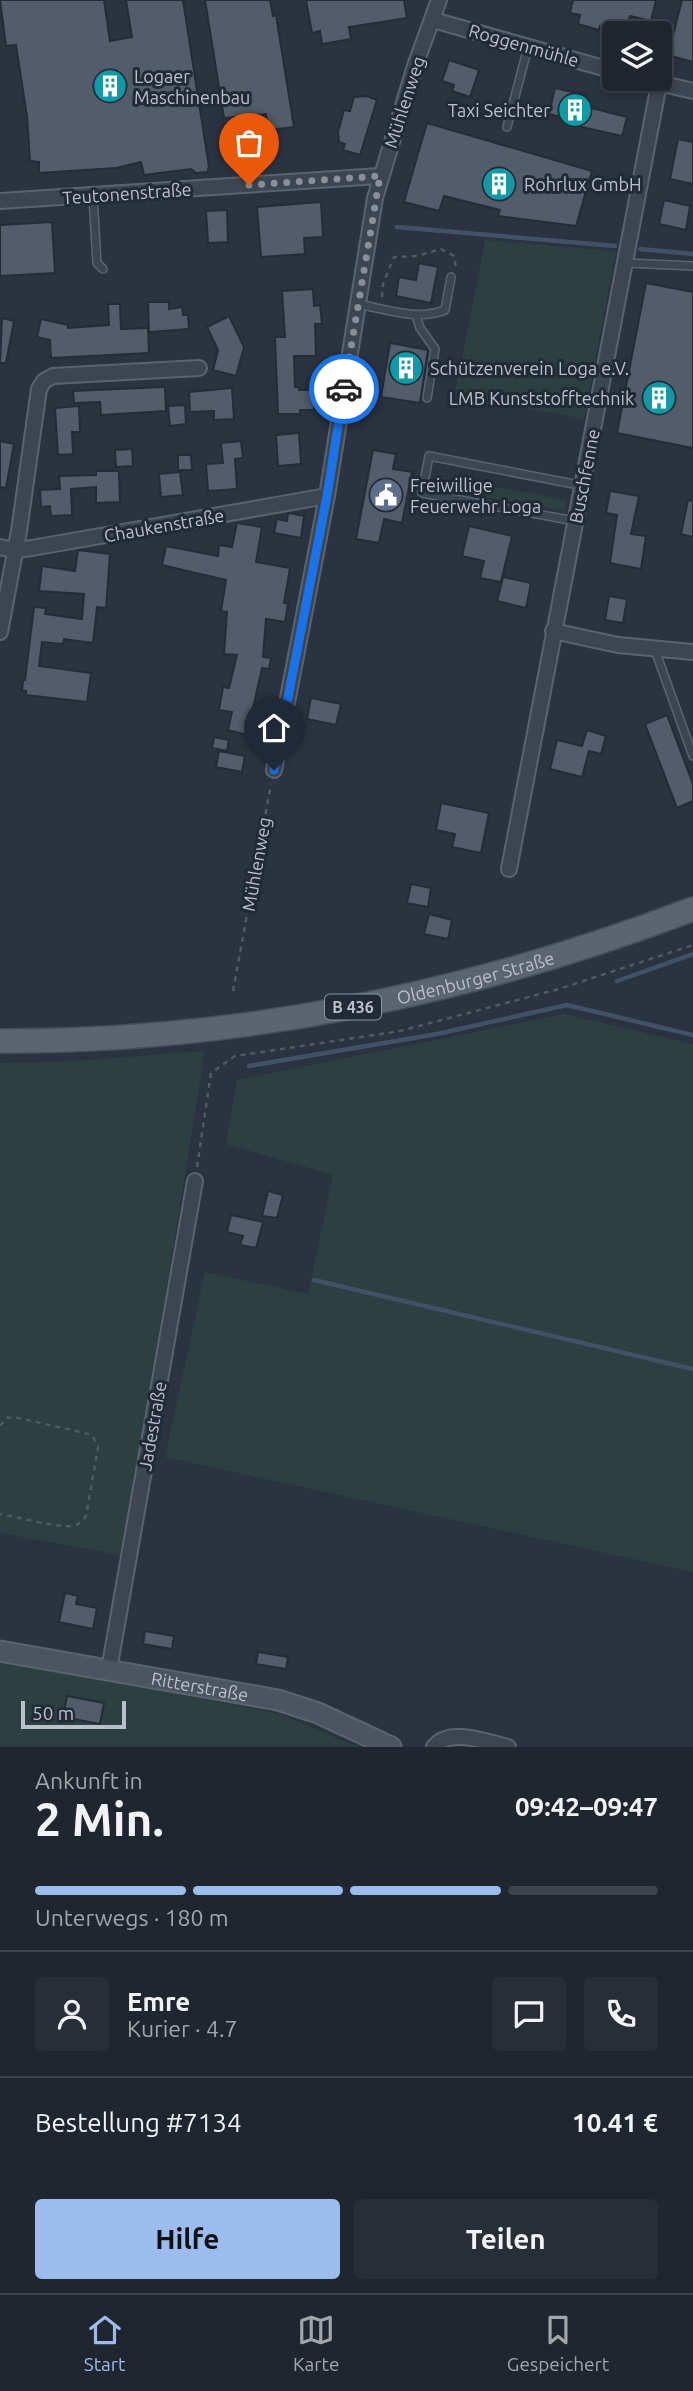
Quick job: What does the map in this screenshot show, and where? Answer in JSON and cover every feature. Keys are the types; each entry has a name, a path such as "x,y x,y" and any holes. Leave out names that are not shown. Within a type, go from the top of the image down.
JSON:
{"main road":[{"name":"Oldenburger Straße","path":"0,1041 61,1041 188,1032 302,1017 487,977 611,940 693,909"}],"street":[{"name":"Mühlenweg","path":"274,770 327,496 380,176 439,0"},
{"name":"Roggenmühle","path":"433,20 602,68"},
{"path":"672,87 693,91"},
{"name":"Buschfenne","path":"509,869 658,91"},
{"name":"Teutonenstraße","path":"0,201 380,176"},
{"path":"0,632 39,389 44,381 53,376 199,368"},
{"name":"Chaukenstraße","path":"0,547 15,550 327,496"},
{"path":"553,631 618,645 693,652"},
{"name":"Jadestraße","path":"109,1670 195,1181"},
{"name":"Ritterstraße","path":"0,1651 278,1700 318,1713 391,1747"},
{"path":"434,1747 438,1742 452,1736 508,1747"}],"lane":[{"path":"507,127 528,46"},
{"path":"93,196 97,263 103,269"},
{"path":"626,263 693,266"},
{"path":"357,304 416,315 444,310 451,277"},
{"path":"416,315 420,328 435,349 427,398"},
{"path":"575,521 422,493 429,456 584,486"},
{"path":"654,649 693,756"}],"path":[{"path":"383,309 383,284 394,257 417,256 433,250 449,252 457,262 451,277"},
{"name":"Mühlenweg","path":"233,991 274,770"},
{"path":"195,1181 211,1073 235,1056 400,1031 559,989 693,945"},
{"path":"0,1426 7,1418 13,1417 85,1433 92,1436 97,1447 86,1516 80,1523 74,1526 63,1525 0,1514"}],"green space":[{"path":"485,240 616,251 584,419 455,394"},
{"path":"441,477 566,500 564,511 452,491"},
{"path":"564,1014 693,1044 693,1572 165,1457 205,1272 308,1294 333,1175 226,1144 237,1080"},
{"path":"205,1051 144,1426 120,1555 0,1533 0,1063 61,1062"},
{"path":"0,1661 280,1714 358,1747 0,1747"}],"building":[{"name":"Logaer Maschinenbau","path":"0,0 104,0 110,41 132,37 126,0 183,0 209,167 207,172 196,173 191,169 144,175 141,162 116,168 39,173 39,162 30,161 27,116 16,45 6,46"},
{"path":"205,0 270,0 273,16 276,15 294,127 268,130 266,114 224,118"},
{"path":"306,0 404,0 407,18 349,27 351,39 322,44 320,31 312,33"},
{"path":"573,0 656,0 651,21 630,16 629,21 602,21 599,30 578,24 580,15 570,13"},
{"path":"682,0 693,0 693,62 672,56 672,39"},
{"path":"449,60 479,70 470,97 452,91 454,85 442,81"},
{"name":"Taxi Seichter","path":"555,88 586,95 584,106 627,117 622,136 577,126 578,121 549,114"},
{"path":"367,96 377,100 360,155 343,150 345,144 339,142 338,132 344,110 350,111 354,97"},
{"name":"Rohrlux GmbH","path":"427,123 592,171 576,226 498,216 500,210 444,196 439,211 404,202"},
{"path":"678,139 693,142 693,184 670,179"},
{"path":"664,200 690,206 686,230 659,224"},
{"path":"321,202 323,237 304,238 305,254 261,257 257,207"},
{"path":"227,210 228,242 208,243 206,211"},
{"path":"52,222 55,273 0,276 0,225"},
{"path":"419,263 438,267 431,303 396,296 399,277 416,280"},
{"name":"LMB Kunststofftechnik","path":"646,283 693,292 693,448 617,433"},
{"path":"313,289 314,306 320,305 322,324 315,324 316,356 294,356 295,387 299,387 299,390 314,390 314,410 300,410 300,414 278,414 275,337 285,337 282,291"},
{"path":"148,302 169,302 169,309 182,307 183,315 188,315 189,329 149,332"},
{"path":"108,304 120,304 121,329 148,328 149,353 51,358 50,340 37,337 41,319 68,325 68,328 109,325"},
{"path":"229,316 244,347 236,376 213,370 218,350 207,327"},
{"path":"2,318 14,321 6,363 0,363"},
{"name":"Schützenverein Loga e.V.","path":"390,343 428,350 420,403 381,397"},
{"path":"165,387 166,411 101,415 100,402 74,403 73,391"},
{"path":"232,388 234,419 214,420 214,411 190,412 189,392"},
{"path":"185,405 186,424 170,426 168,406"},
{"path":"79,406 80,432 72,432 73,454 58,455 55,408"},
{"path":"299,433 301,464 278,466 276,435"},
{"path":"0,441 14,444 6,488 0,487"},
{"path":"241,441 243,458 235,459 237,489 208,491 206,464 223,463 221,443"},
{"path":"132,449 133,466 116,467 115,450"},
{"name":"Freiwillige Feuerwehr Loga","path":"373,450 396,454 393,469 412,472 402,523 384,519 379,543 356,539"},
{"path":"178,455 191,455 192,470 178,470"},
{"path":"96,471 119,471 120,502 96,503 96,487 71,489 72,515 51,516 50,506 41,507 40,490 60,489 59,476 96,475"},
{"path":"180,472 183,495 161,497 159,474"},
{"path":"610,491 639,496 631,534 646,536 641,569 610,563 617,515 606,513"},
{"path":"688,500 693,501 693,537 681,534"},
{"path":"288,513 304,516 301,538 274,533 277,519 287,521"},
{"path":"237,523 262,527 256,562 290,568 284,603 288,604 285,622 266,619 263,657 271,658 269,669 262,668 247,735 228,730 232,712 219,710 223,687 229,688 237,655 224,654 227,612 221,611 226,580 162,565 166,546 218,556 219,545 232,547"},
{"path":"469,526 512,536 501,582 480,578 484,561 462,556"},
{"path":"78,550 110,554 106,608 97,607 93,643 64,639 63,644 42,642 39,666 91,673 87,702 26,695 26,691 22,690 34,607 46,608 45,614 82,619 84,594 39,591 42,566 75,571"},
{"path":"503,577 531,583 526,608 497,601"},
{"path":"609,596 627,599 623,623 605,620"},
{"path":"311,698 341,704 336,725 307,719"},
{"path":"667,715 693,784 693,801 677,808 645,724"},
{"path":"587,730 606,736 601,754 589,751 582,777 550,769 557,740 582,746"},
{"path":"214,737 229,740 227,751 212,748"},
{"path":"219,751 245,756 242,772 216,767"},
{"path":"441,803 489,813 481,853 452,847 455,834 436,830"},
{"path":"411,884 431,888 428,907 407,903"},
{"path":"429,914 452,920 448,939 424,934"},
{"path":"268,1191 283,1195 277,1218 262,1216"},
{"path":"231,1215 263,1222 256,1248 240,1245 243,1236 227,1232"},
{"path":"65,1593 78,1596 76,1604 97,1608 93,1629 59,1622"},
{"path":"145,1631 174,1636 172,1649 143,1644"},
{"path":"258,1652 288,1657 286,1669 256,1664"},
{"path":"67,1696 104,1703 100,1724 63,1717"}],"waterway":[{"path":"397,227 615,246"},
{"path":"640,249 693,254"},
{"path":"617,981 693,954"},
{"path":"249,1066 437,1034 567,1005 693,1035"},
{"path":"314,1280 693,1369"}],"way so far":[{"path":"249,185 380,176 374,198 344,389"}],"place":[{"name":"Logaer Maschinenbau","path":"110,86"},
{"name":"Taxi Seichter","path":"575,110"},
{"name":"Rohrlux GmbH","path":"499,184"},
{"name":"Schützenverein Loga e.V.","path":"406,368"},
{"name":"LMB Kunststofftechnik","path":"659,398"},
{"name":"Freiwillige Feuerwehr Loga","path":"386,495"}],"route":[{"path":"274,770 327,496 344,389"}]}
